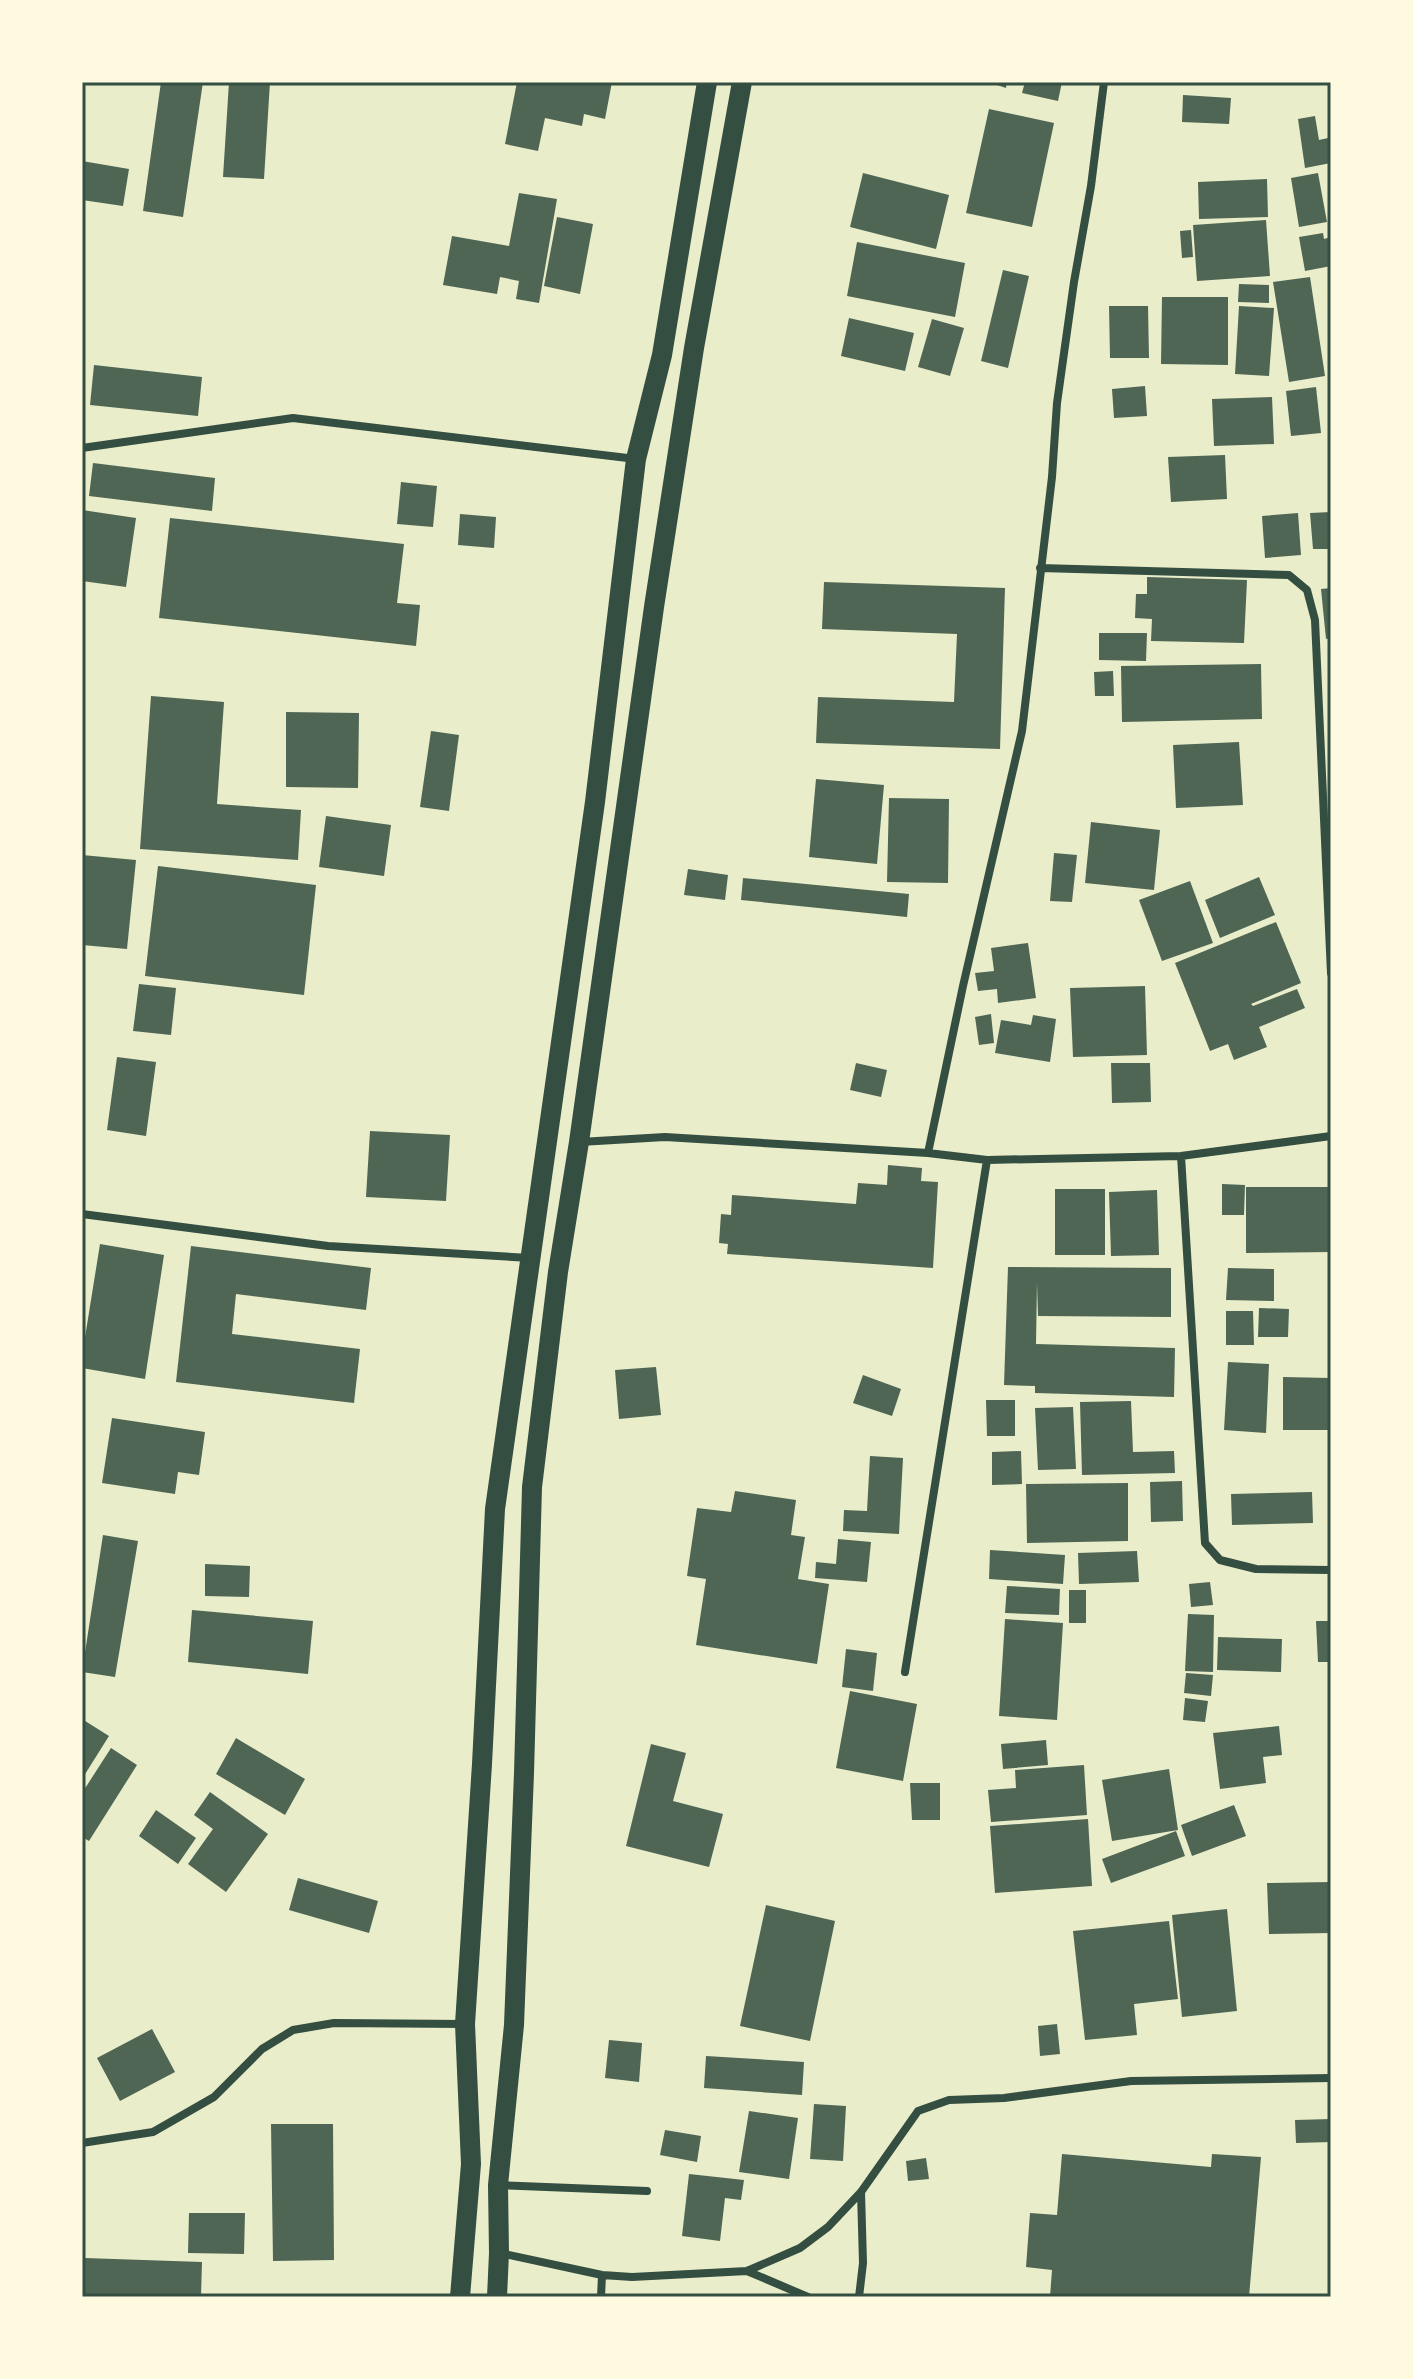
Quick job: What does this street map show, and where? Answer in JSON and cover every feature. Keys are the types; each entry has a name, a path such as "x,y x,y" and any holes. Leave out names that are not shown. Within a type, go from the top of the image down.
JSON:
{"main road":[{"path":"457,2294 471,2164 465,2024 495,1509 595,802 636,459 662,355 707,82"},
{"path":"497,2297 498,2185 514,2025 532,1487 558,1272 656,592 694,348 742,82"}],"street":[{"path":"928,1153 1022,731 1052,477 1057,403 1104,82"},
{"path":"82,448 293,418 636,459"},
{"path":"1040,568 1289,575 1307,590 1315,620 1331,973"},
{"path":"579,1142 665,1137 928,1153 987,1160 1181,1156 1331,1136"},
{"path":"1181,1156 1205,1543 1220,1560 1256,1569 1331,1570"},
{"path":"905,1672 987,1160"},
{"path":"82,1214 328,1246 531,1258"},
{"path":"82,2143 153,2132 214,2097 262,2049 293,2030 334,2023 465,2024"},
{"path":"499,2253 602,2275 747,2271 800,2248 828,2227 861,2192 918,2111 949,2100 1004,2098 1131,2081 1331,2078"},
{"path":"498,2185 647,2191"},
{"path":"859,2297 863,2263 861,2192"},
{"path":"747,2271 808,2297"},
{"path":"601,2297 602,2275"}],"building":[{"path":"161,82 203,82 183,217 143,211"},
{"path":"229,82 270,82 264,179 223,177"},
{"path":"517,82 612,82 605,119 584,114 582,126 545,118 538,151 505,144"},
{"path":"988,82 1007,82 1006,88"},
{"path":"1025,82 1062,82 1058,101 1022,93"},
{"path":"1183,95 1231,98 1229,124 1182,122"},
{"path":"989,109 1054,123 1032,227 966,213"},
{"path":"1315,116 1319,140 1328,138 1331,163 1305,168 1298,119"},
{"path":"82,161 129,169 123,206 82,200"},
{"path":"863,173 949,195 936,249 850,227"},
{"path":"1318,173 1327,222 1299,227 1291,178"},
{"path":"1267,179 1268,217 1199,219 1198,182"},
{"path":"519,193 557,199 539,303 516,299 519,281 500,277 497,294 443,285 452,236 509,246"},
{"path":"557,217 593,224 580,294 544,286"},
{"path":"1266,220 1270,276 1197,281 1193,225"},
{"path":"1191,230 1193,257 1182,258 1180,231"},
{"path":"1323,233 1324,239 1331,237 1331,266 1305,271 1299,237"},
{"path":"857,242 965,263 955,317 847,296"},
{"path":"1003,270 1029,276 1008,368 981,361"},
{"path":"1310,277 1325,376 1289,382 1273,282"},
{"path":"1239,284 1269,285 1269,303 1238,302"},
{"path":"1162,297 1228,297 1228,365 1161,364"},
{"path":"1109,306 1148,306 1149,358 1110,358"},
{"path":"1239,306 1274,308 1269,376 1235,374"},
{"path":"849,318 914,333 905,371 841,356"},
{"path":"932,319 964,328 950,376 918,367"},
{"path":"94,365 202,377 198,416 90,405"},
{"path":"1145,386 1147,416 1114,418 1112,389"},
{"path":"1316,387 1321,433 1291,436 1286,391"},
{"path":"1272,397 1274,444 1214,446 1212,399"},
{"path":"1225,455 1227,499 1171,502 1168,457"},
{"path":"93,463 215,478 212,511 89,496"},
{"path":"401,482 437,486 433,527 397,524"},
{"path":"82,510 136,518 126,587 82,581"},
{"path":"1331,512 1329,564 1328,549 1313,549 1310,513"},
{"path":"1298,513 1301,555 1265,558 1262,516"},
{"path":"460,514 496,517 494,548 458,545"},
{"path":"170,518 404,544 397,603 420,605 416,646 159,618"},
{"path":"1147,577 1247,580 1244,643 1151,641 1152,619 1135,618 1136,594 1147,594"},
{"path":"824,582 1005,588 1000,749 816,743 818,697 954,702 957,634 822,629"},
{"path":"1331,588 1331,638 1326,639 1321,589"},
{"path":"1099,633 1147,633 1146,661 1099,660"},
{"path":"1261,664 1262,719 1122,722 1121,666"},
{"path":"1113,671 1114,696 1095,696 1094,672"},
{"path":"151,696 224,702 217,804 301,810 298,860 140,849"},
{"path":"286,712 359,713 358,788 286,787"},
{"path":"431,731 459,735 449,811 420,807"},
{"path":"1239,742 1243,805 1176,808 1173,745"},
{"path":"816,779 884,785 877,864 809,857"},
{"path":"889,798 949,799 948,883 887,882"},
{"path":"326,816 391,825 384,876 319,867"},
{"path":"1091,822 1160,830 1154,890 1085,883"},
{"path":"1054,853 1077,855 1072,902 1050,901"},
{"path":"82,855 136,860 127,949 82,945"},
{"path":"158,866 316,885 304,995 145,976"},
{"path":"688,869 728,875 725,900 684,895"},
{"path":"1259,877 1275,915 1220,938 1205,900"},
{"path":"743,878 909,894 907,917 741,900"},
{"path":"1190,881 1213,943 1162,961 1139,900"},
{"path":"1276,922 1301,983 1251,1004 1253,1006 1297,989 1305,1008 1259,1027 1267,1047 1234,1060 1228,1044 1210,1051 1175,963"},
{"path":"1028,943 1036,998 998,1003 997,989 978,991 975,973 994,971 991,948"},
{"path":"139,984 176,988 171,1035 133,1031"},
{"path":"1145,986 1147,1055 1073,1057 1070,988"},
{"path":"991,1014 994,1043 979,1045 975,1017"},
{"path":"1033,1015 1056,1019 1050,1062 995,1053 1001,1020 1031,1025"},
{"path":"117,1057 156,1062 146,1136 107,1130"},
{"path":"856,1063 887,1070 881,1097 850,1090"},
{"path":"1111,1063 1150,1063 1151,1102 1112,1103"},
{"path":"370,1131 450,1135 446,1201 366,1197"},
{"path":"888,1165 922,1168 921,1181 938,1182 933,1268 727,1254 728,1244 719,1243 721,1214 731,1215 732,1195 856,1204 858,1183 887,1185"},
{"path":"1222,1184 1245,1185 1244,1215 1222,1215"},
{"path":"1246,1187 1331,1187 1331,1252 1246,1253"},
{"path":"1055,1189 1105,1189 1105,1255 1055,1255"},
{"path":"1157,1190 1159,1255 1111,1256 1109,1192"},
{"path":"100,1244 164,1255 145,1379 82,1368"},
{"path":"191,1246 371,1268 366,1310 236,1294 232,1334 360,1349 354,1403 176,1382"},
{"path":"1008,1267 1171,1268 1171,1317 1038,1316 1037,1283 1036,1344 1175,1348 1174,1397 1035,1393 1035,1386 1004,1385"},
{"path":"1228,1268 1274,1269 1274,1301 1226,1300"},
{"path":"1259,1308 1289,1309 1288,1337 1258,1337"},
{"path":"1226,1311 1253,1311 1254,1345 1226,1345"},
{"path":"1228,1362 1269,1364 1266,1433 1224,1430"},
{"path":"656,1367 661,1415 619,1419 615,1370"},
{"path":"863,1375 901,1389 892,1416 853,1403"},
{"path":"1283,1377 1331,1378 1331,1430 1283,1430"},
{"path":"986,1400 1015,1400 1015,1436 987,1436"},
{"path":"1131,1401 1133,1452 1174,1451 1175,1473 1082,1475 1080,1402"},
{"path":"1073,1407 1076,1469 1038,1470 1035,1408"},
{"path":"112,1418 205,1432 199,1475 178,1472 175,1494 102,1483"},
{"path":"1021,1451 1022,1484 992,1485 992,1452"},
{"path":"870,1456 903,1458 899,1534 843,1531 844,1510 867,1511"},
{"path":"1182,1481 1183,1521 1151,1522 1150,1482"},
{"path":"1128,1483 1128,1541 1027,1543 1026,1484"},
{"path":"735,1491 796,1500 791,1535 805,1537 798,1579 829,1584 817,1664 696,1645 706,1579 687,1576 697,1508 731,1512"},
{"path":"1312,1492 1313,1523 1232,1525 1231,1494"},
{"path":"103,1535 138,1541 115,1677 82,1672"},
{"path":"838,1539 871,1542 867,1582 815,1578 816,1562 836,1564"},
{"path":"990,1550 1065,1555 1063,1584 989,1579"},
{"path":"1137,1551 1139,1582 1079,1584 1078,1553"},
{"path":"205,1564 250,1566 249,1597 205,1596"},
{"path":"1210,1582 1213,1605 1191,1607 1189,1584"},
{"path":"1007,1586 1060,1589 1059,1615 1005,1613"},
{"path":"1069,1590 1086,1590 1086,1623 1069,1623"},
{"path":"192,1610 313,1621 308,1674 188,1662"},
{"path":"1188,1614 1214,1615 1213,1672 1185,1671"},
{"path":"1005,1619 1063,1623 1057,1720 999,1716"},
{"path":"1316,1621 1331,1621 1331,1662 1318,1662"},
{"path":"1218,1637 1282,1639 1281,1672 1217,1670"},
{"path":"846,1649 877,1653 873,1691 842,1687"},
{"path":"1186,1673 1213,1675 1211,1696 1184,1693"},
{"path":"850,1691 917,1704 903,1781 836,1768"},
{"path":"1185,1698 1208,1701 1205,1722 1183,1720"},
{"path":"82,1719 109,1736 82,1779"},
{"path":"1279,1726 1282,1755 1263,1757 1266,1783 1220,1789 1213,1733"},
{"path":"236,1738 305,1779 285,1815 216,1774"},
{"path":"1046,1740 1048,1765 1003,1769 1001,1744"},
{"path":"651,1744 686,1753 673,1801 723,1814 709,1867 626,1846"},
{"path":"111,1748 137,1765 89,1841 82,1837 82,1793"},
{"path":"1084,1765 1087,1815 991,1822 988,1790 1016,1788 1015,1770"},
{"path":"1169,1769 1178,1830 1112,1841 1102,1780"},
{"path":"910,1783 940,1783 940,1820 912,1820"},
{"path":"210,1792 268,1834 226,1892 188,1864 213,1829 194,1815"},
{"path":"1234,1805 1246,1836 1192,1856 1181,1825"},
{"path":"156,1810 196,1838 178,1864 139,1836"},
{"path":"1088,1819 1092,1886 995,1893 990,1826"},
{"path":"1176,1831 1185,1856 1111,1883 1102,1859"},
{"path":"298,1878 378,1901 369,1933 289,1910"},
{"path":"1331,1882 1331,1933 1269,1934 1267,1883"},
{"path":"766,1905 835,1921 810,2041 740,2026"},
{"path":"1227,1909 1237,2011 1182,2017 1172,1915"},
{"path":"1169,1921 1178,1999 1134,2004 1137,2035 1085,2040 1073,1931"},
{"path":"1057,2024 1060,2054 1040,2056 1038,2026"},
{"path":"152,2029 175,2072 120,2101 97,2058"},
{"path":"609,2040 642,2043 639,2082 605,2078"},
{"path":"706,2056 804,2062 802,2095 704,2088"},
{"path":"814,2104 846,2106 843,2161 810,2159"},
{"path":"749,2111 798,2118 789,2179 739,2172"},
{"path":"1331,2119 1331,2142 1296,2143 1295,2120"},
{"path":"271,2124 333,2124 334,2260 273,2261"},
{"path":"665,2130 701,2136 697,2162 660,2155"},
{"path":"1062,2154 1211,2167 1212,2154 1261,2157 1249,2297 1050,2297 1052,2270 1026,2267 1030,2213 1057,2215"},
{"path":"926,2158 929,2179 908,2181 906,2161"},
{"path":"689,2174 744,2180 741,2200 725,2198 720,2241 682,2236"},
{"path":"189,2213 245,2213 244,2254 188,2253"},
{"path":"85,2258 202,2262 201,2297 84,2297"}]}
